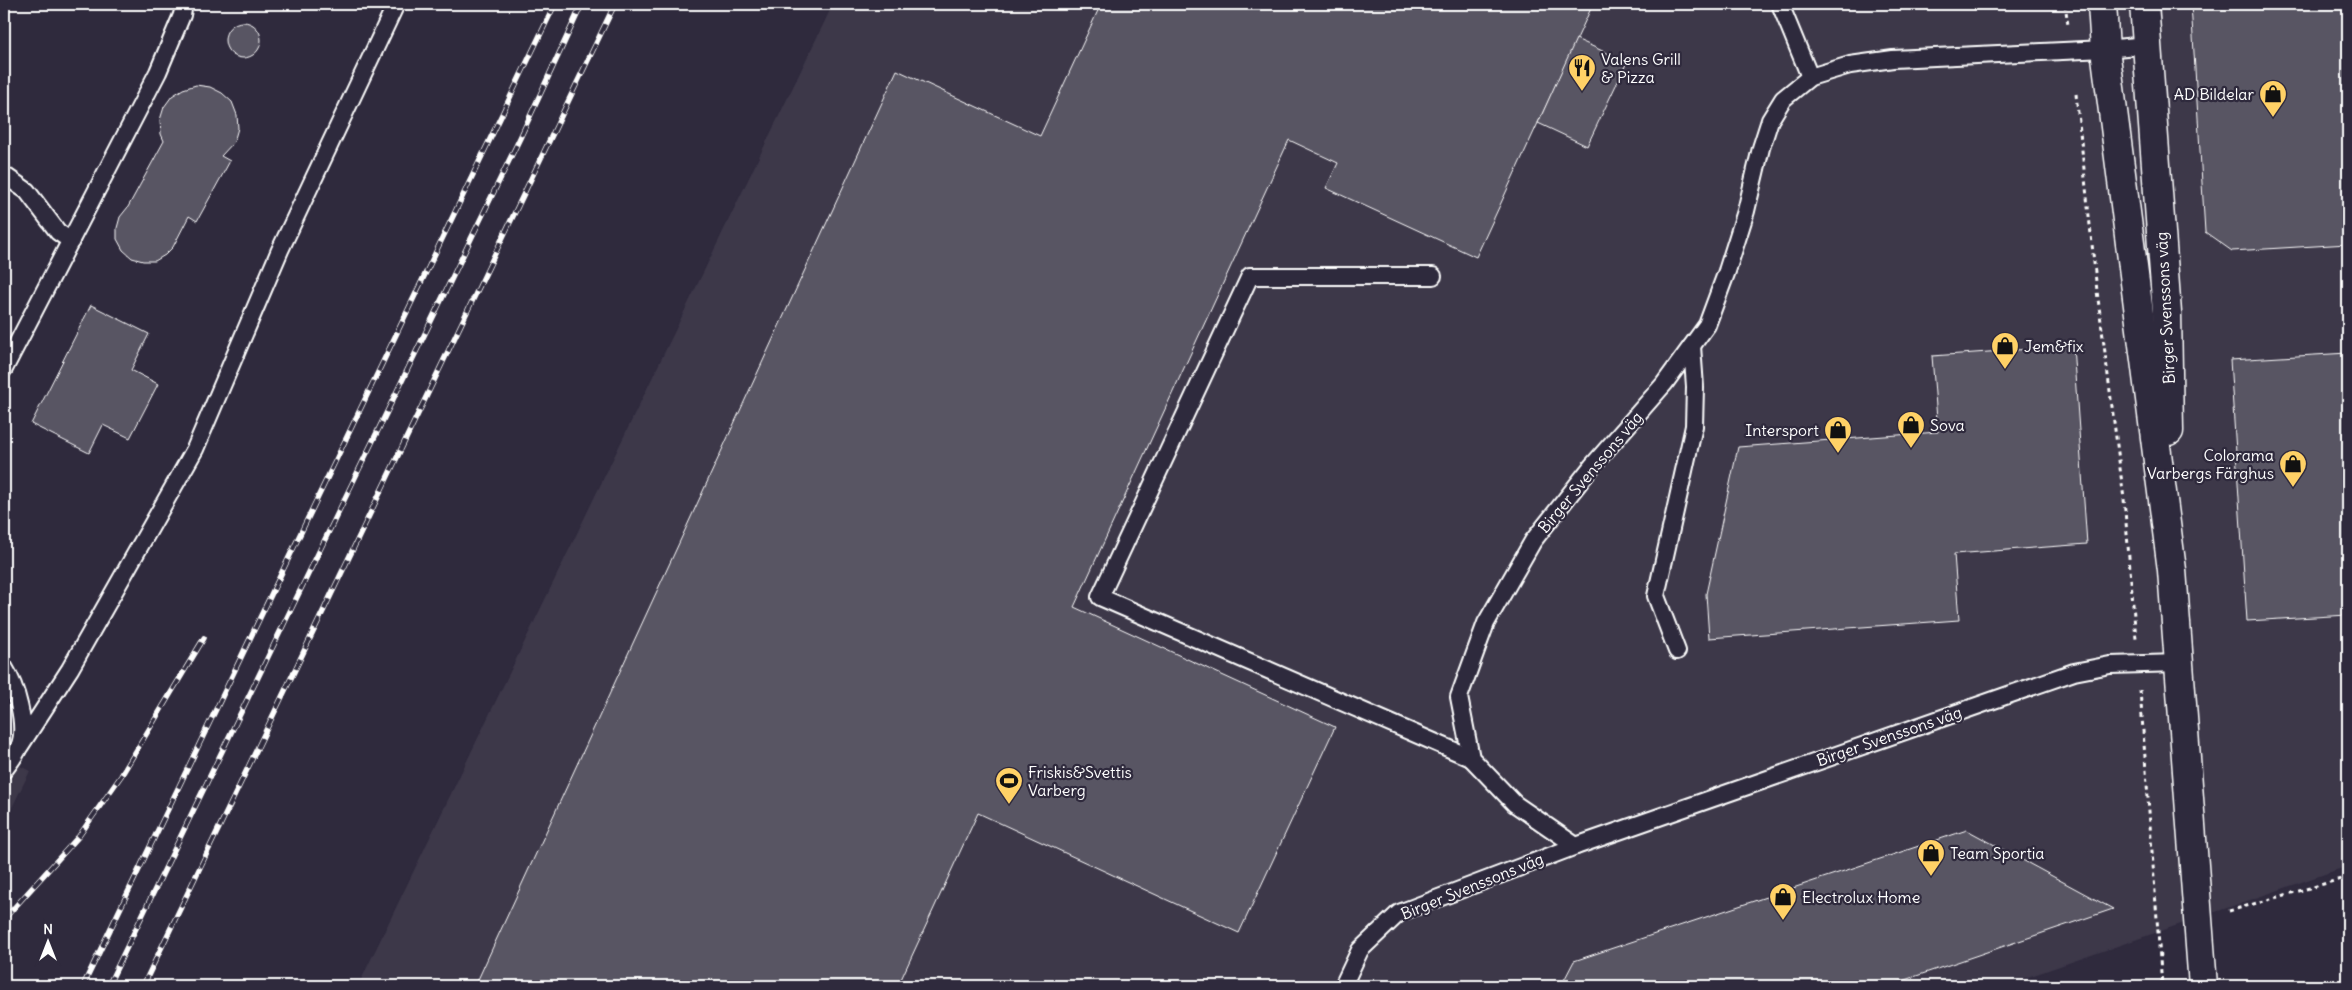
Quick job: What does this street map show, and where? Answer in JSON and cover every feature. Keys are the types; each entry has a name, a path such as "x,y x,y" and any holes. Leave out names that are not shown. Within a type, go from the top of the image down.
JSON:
{"street":[{"name":"Birger Svenssons väg","path":"2102,4 2105,50 2172,570 2203,986"},
{"name":"Birger Svenssons väg","path":"2144,4 2167,313 2172,570"}],"lane":[{"path":"4,369 158,72 182,15 184,4"},
{"path":"4,770 70,670 195,449 280,250 396,4"},
{"path":"1780,4 1810,77"},
{"name":"Birger Svenssons väg","path":"1576,846 1515,804 1471,758 1459,697 1486,623 1533,541 1593,465 1664,384 1707,325 1728,271 1770,120 1783,99 1810,77 1850,65 1893,59 2105,50 2147,46"},
{"path":"4,175 27,191 58,232 71,241"},
{"path":"1433,276 1250,276 1100,597 1471,758"},
{"path":"1677,652 1656,596 1694,426 1695,387 1692,346"},
{"name":"Birger Svenssons väg","path":"1343,986 1360,950 1399,913 1576,846 2074,672 2110,665 2179,663"},
{"path":"4,667 20,707 20,746"}],"path":[{"path":"2065,4 2097,291 2124,499 2162,986"},
{"path":"2159,933 2348,877"}],"shaded area":[{"path":"833,4 2348,4 2348,866 2002,986 358,986"},
{"path":"4,758 30,771 4,824"}],"building":[{"path":"1101,4 1593,4 1476,257 1326,188 1338,163 1289,140 1074,607 1335,727 1239,933 978,813 898,986 475,986 897,70 1040,136"},
{"name":"AD Bildelar","path":"2191,4 2348,4 2348,244 2232,251 2205,232"},
{"path":"243,22 255,28 261,40 255,52 243,58 231,52 225,40 231,28"},
{"name":"Valens Grill & Pizza","path":"1576,39 1627,62 1587,146 1538,123"},
{"path":"196,85 210,87 222,93 232,102 237,115 238,128 234,142 221,156 230,161 197,221 189,216 173,247 165,255 155,261 143,261 132,258 123,250 117,239 120,217 128,207 164,141 161,134 160,120 164,107 172,96 183,89"},
{"path":"91,305 149,334 131,370 158,384 130,438 103,425 89,453 31,424"},
{"path":"2073,346 2087,544 1954,554 1959,620 1709,638 1706,594 1738,447 1938,432 1932,356"},
{"name":"Colorama Varbergs Färghus","path":"2348,353 2348,615 2247,621 2230,360"},
{"path":"1967,830 2113,909 1887,986 1561,986 1574,961"}],"railway":[{"path":"83,986 555,4"},
{"path":"108,986 520,138 582,4"},
{"path":"143,986 615,4"},
{"path":"4,919 79,836 121,776 204,638"}],"place":[{"name":"Valens Grill & Pizza","path":"1582,92"},
{"name":"AD Bildelar","path":"2273,118"},
{"name":"Jem&fix","path":"2005,370"},
{"name":"Sova","path":"1911,449"},
{"name":"Intersport","path":"1838,454"},
{"name":"Colorama Varbergs Färghus","path":"2293,488"},
{"name":"Friskis&Svettis Varberg","path":"1009,805"},
{"name":"Team Sportia","path":"1931,877"},
{"name":"Electrolux Home","path":"1783,921"}]}
